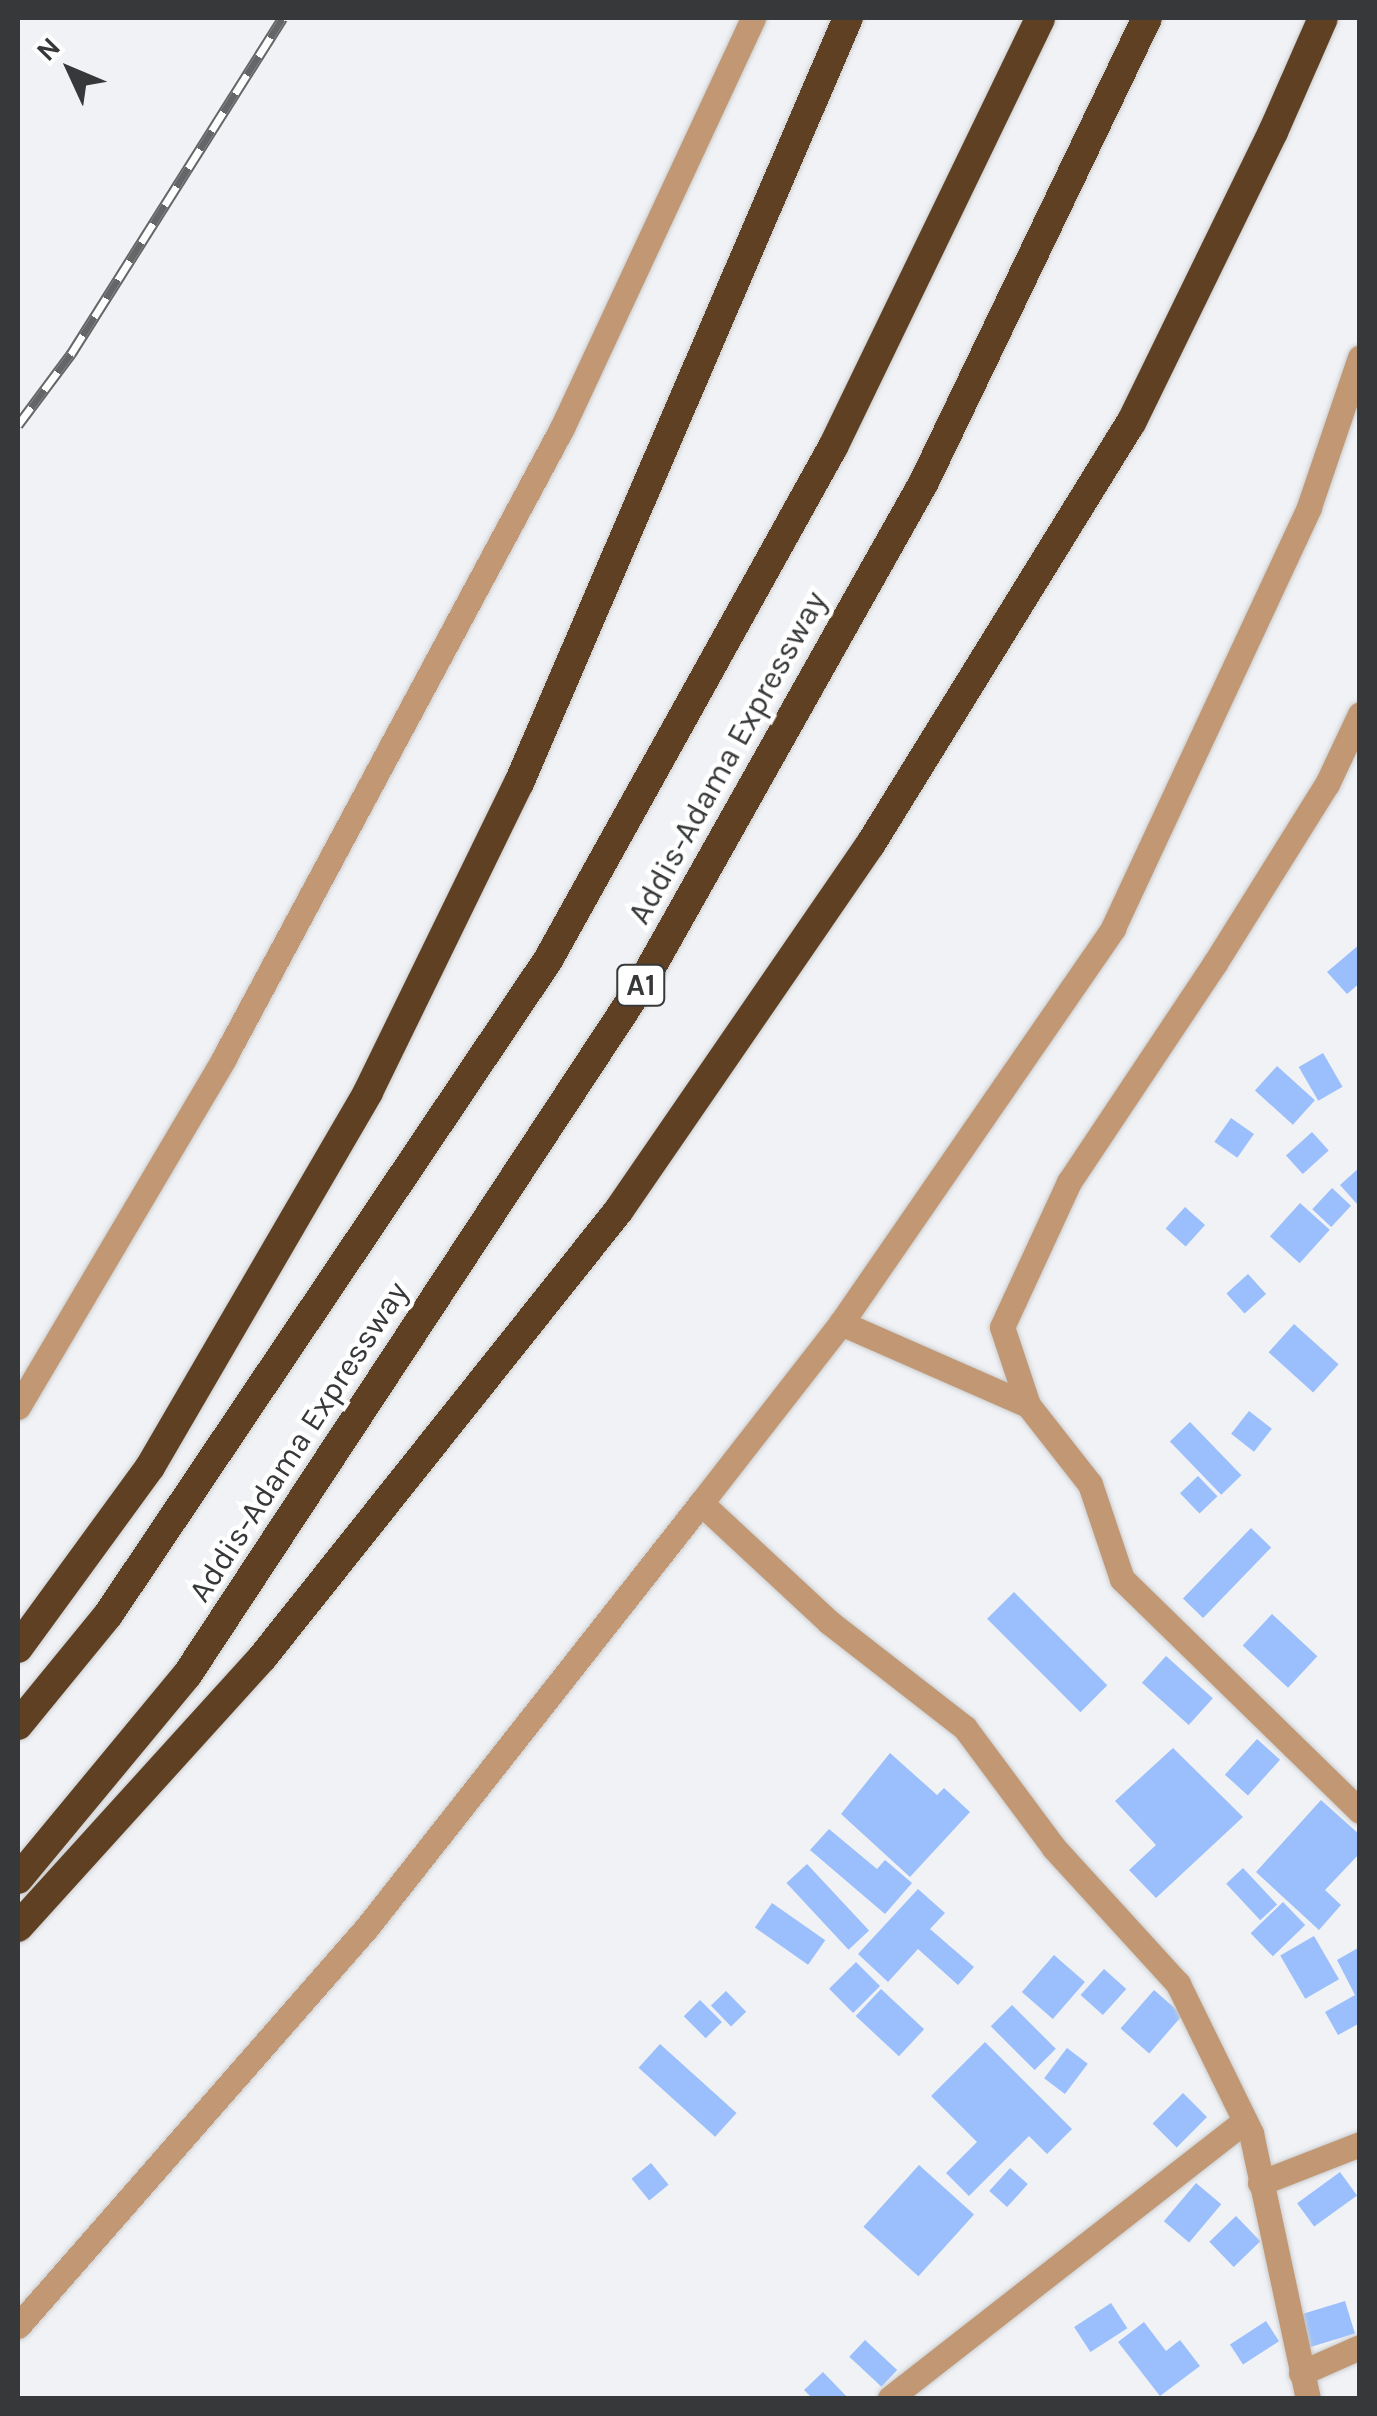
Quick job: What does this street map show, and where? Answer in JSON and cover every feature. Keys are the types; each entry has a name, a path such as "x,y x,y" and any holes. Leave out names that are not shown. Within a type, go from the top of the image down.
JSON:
{"highway":[{"path":"18,1648 150,1468 368,1092 520,783 848,18"},
{"name":"Addis-Adama Expressway","path":"18,1724 108,1615 548,960 833,448 1040,18"},
{"name":"Addis-Adama Expressway","path":"18,1880 187,1675 640,987 924,482 1147,18"},
{"path":"18,1927 262,1658 619,1210 870,846 1131,423 1273,132 1323,18"}],"street":[{"path":"18,1407 224,1058 562,428 753,18"},
{"path":"18,2326 368,1926 701,1502 841,1323 1113,928 1309,506 1360,357"},
{"path":"1360,714 1350,763 1070,1182 1002,1327 1028,1405 1090,1484 1122,1580 1360,1811"},
{"path":"841,1323 1028,1405"},
{"path":"701,1502 829,1622 965,1728 1054,1848 1178,1984 1244,2121 1308,2398"},
{"path":"890,2398 1244,2121"},
{"path":"1260,2183 1360,2144"},
{"path":"1301,2373 1360,2347"}],"building":[{"path":"1360,944 1360,983 1347,994 1327,972"},
{"path":"1323,1053 1342,1087 1318,1101 1299,1067"},
{"path":"1277,1066 1315,1100 1293,1125 1255,1091"},
{"path":"1231,1118 1254,1134 1237,1158 1214,1142"},
{"path":"1312,1132 1329,1151 1303,1174 1286,1155"},
{"path":"1360,1167 1360,1202 1357,1204 1340,1185"},
{"path":"1332,1188 1351,1206 1331,1227 1312,1209"},
{"path":"1300,1203 1330,1230 1300,1263 1270,1236"},
{"path":"1185,1207 1205,1225 1186,1247 1166,1229"},
{"path":"1248,1274 1266,1294 1245,1313 1226,1293"},
{"path":"1294,1324 1339,1364 1313,1392 1269,1352"},
{"path":"1249,1411 1272,1429 1254,1452 1231,1434"},
{"path":"1190,1422 1241,1475 1221,1495 1170,1441"},
{"path":"1198,1476 1217,1496 1199,1514 1180,1493"},
{"path":"1251,1528 1271,1547 1203,1618 1183,1598"},
{"path":"1014,1592 1107,1685 1080,1712 987,1619"},
{"path":"1272,1614 1317,1656 1288,1688 1243,1645"},
{"path":"1166,1656 1213,1698 1189,1725 1142,1683"},
{"path":"1257,1739 1280,1760 1248,1795 1225,1775"},
{"path":"1173,1748 1243,1817 1156,1898 1129,1870 1156,1845 1115,1801"},
{"path":"890,1753 937,1795 944,1788 970,1812 910,1877 841,1814"},
{"path":"1321,1800 1360,1835 1360,1853 1325,1890 1341,1905 1319,1930 1256,1872"},
{"path":"829,1829 877,1869 885,1860 912,1883 885,1914 810,1850"},
{"path":"807,1864 869,1931 849,1950 787,1883"},
{"path":"1243,1868 1277,1905 1260,1920 1226,1884"},
{"path":"918,1889 945,1913 930,1929 974,1967 958,1985 918,1949 888,1982 858,1954"},
{"path":"1283,1902 1305,1925 1273,1956 1251,1933"},
{"path":"772,1903 825,1940 808,1965 755,1928"},
{"path":"1314,1936 1339,1979 1305,1999 1280,1955"},
{"path":"1358,1948 1360,2023 1338,2035 1325,2012 1355,1995 1337,1960"},
{"path":"1054,1955 1085,1982 1053,2019 1022,1992"},
{"path":"856,1962 880,1986 853,2013 829,1989"},
{"path":"1104,1969 1126,1989 1103,2015 1081,1995"},
{"path":"881,1989 924,2029 899,2056 856,2016"},
{"path":"1154,1990 1183,2015 1149,2053 1121,2028"},
{"path":"726,1991 746,2012 731,2026 711,2006"},
{"path":"700,2000 722,2022 706,2038 684,2016"},
{"path":"1012,2005 1056,2049 1035,2070 991,2026"},
{"path":"985,2042 1072,2129 1047,2154 1029,2136 969,2196 946,2173 977,2142 931,2096"},
{"path":"660,2044 737,2113 715,2137 639,2068"},
{"path":"1067,2048 1088,2064 1065,2094 1044,2078"},
{"path":"1183,2093 1207,2117 1177,2147 1153,2123"},
{"path":"651,2163 669,2185 649,2200 632,2179"},
{"path":"919,2165 974,2215 918,2276 863,2227"},
{"path":"1010,2168 1028,2184 1007,2207 989,2191"},
{"path":"1340,2172 1357,2195 1314,2227 1297,2203"},
{"path":"1196,2183 1221,2204 1189,2243 1164,2221"},
{"path":"1236,2216 1260,2241 1234,2267 1209,2242"},
{"path":"1345,2301 1355,2334 1308,2348 1298,2315"},
{"path":"1111,2303 1127,2328 1090,2352 1074,2327"},
{"path":"1266,2321 1279,2341 1243,2365 1230,2344"},
{"path":"1144,2322 1166,2351 1180,2340 1200,2366 1160,2396 1118,2342"},
{"path":"865,2340 897,2370 881,2387 849,2357"},
{"path":"823,2372 848,2398 812,2398 804,2390"}],"railway":[{"path":"18,425 71,354 283,18"}]}
